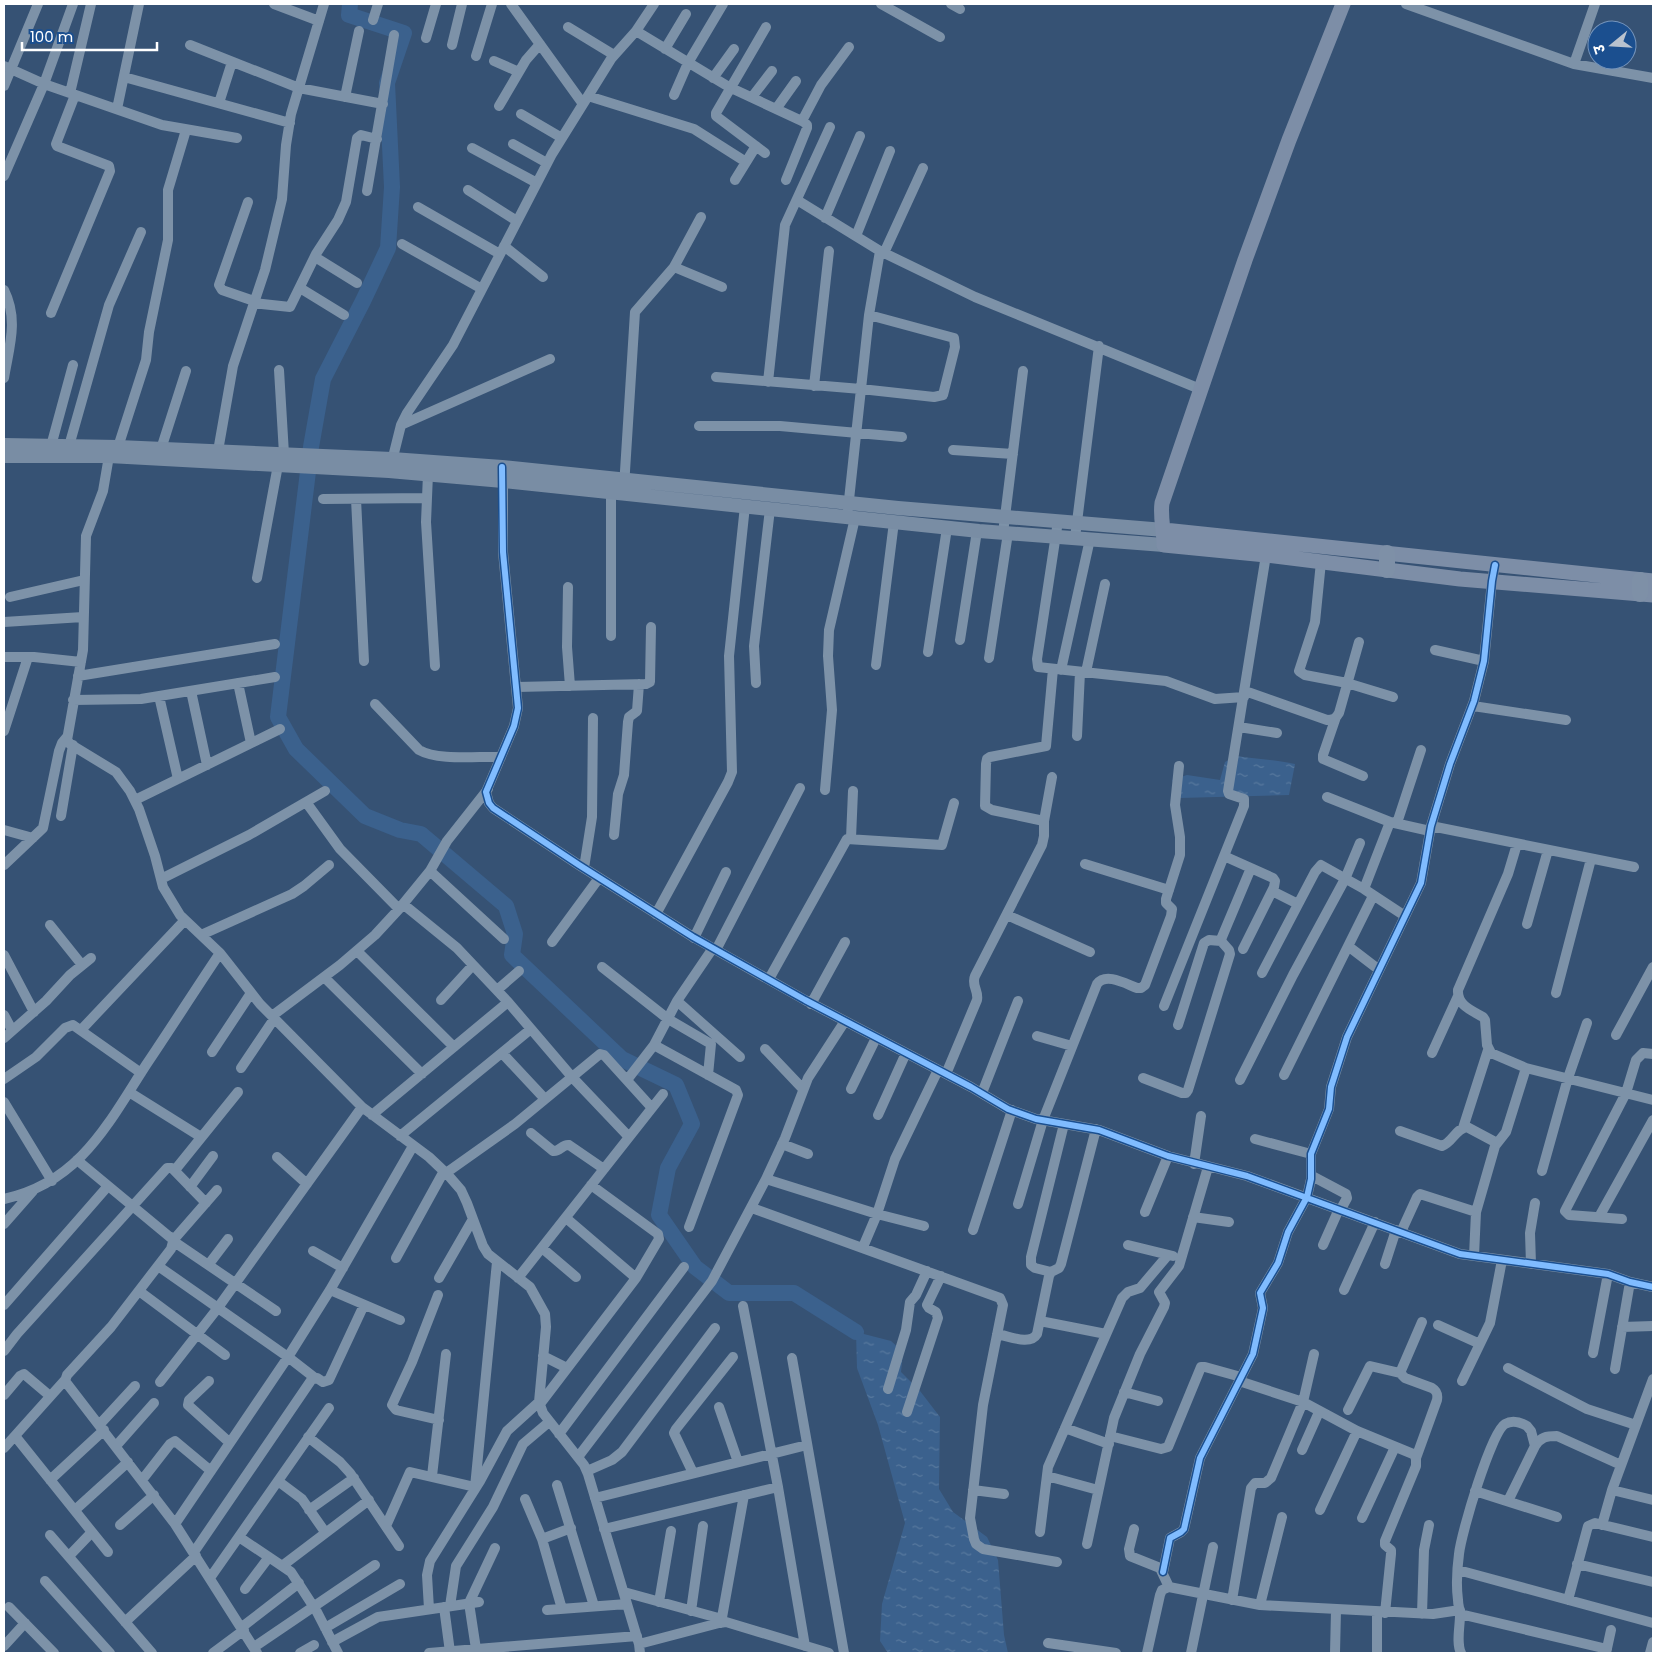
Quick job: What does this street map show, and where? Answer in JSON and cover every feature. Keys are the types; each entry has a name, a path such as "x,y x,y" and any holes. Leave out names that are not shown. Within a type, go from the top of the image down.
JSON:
{"highway":[{"path":"1387,553 1387,570"}],"main road":[{"path":"1164,537 1161,516 1162,503 1200,389 1289,140 1343,4"},
{"path":"4,445 69,446 113,451 391,465 503,474 578,482 770,509 1004,517 1078,523 1266,555 1460,579 1647,587"},
{"path":"4,456 162,449 218,451 288,460"},
{"path":"391,465 428,474 503,474"},
{"path":"620,489 850,513 894,522 977,531 1090,539 1164,537 1387,553 1495,565 1647,587"}],"street":[{"path":"4,86 7,68 38,4"},
{"path":"4,176 44,84 74,4"},
{"path":"51,313 110,171 109,166 56,144 72,94 91,4"},
{"path":"117,110 140,4"},
{"path":"274,4 319,21"},
{"path":"218,451 233,366 264,270 282,199 290,123 324,4"},
{"path":"373,20 378,4"},
{"path":"426,38 436,4"},
{"path":"452,45 462,4"},
{"path":"476,56 492,4"},
{"path":"511,4 585,100 694,128 746,162"},
{"path":"391,465 401,425 407,413 453,344 547,163 614,55 636,31 653,4"},
{"path":"674,94 688,63 723,4"},
{"path":"883,4 940,37"},
{"path":"1406,4 1574,64 1653,78"},
{"path":"1574,64 1595,4"},
{"path":"665,49 686,14"},
{"path":"568,27 614,55"},
{"path":"765,153 716,116 717,109 729,87 766,27"},
{"path":"345,97 359,31"},
{"path":"636,31 729,87 807,125 786,180"},
{"path":"367,191 394,35"},
{"path":"190,44 299,88 383,104"},
{"path":"499,106 526,60 540,44"},
{"path":"802,121 821,85 849,47"},
{"path":"713,78 734,49"},
{"path":"494,61 519,72"},
{"path":"219,103 232,62"},
{"path":"7,68 44,84 162,125 237,138"},
{"path":"752,97 772,71"},
{"path":"124,77 290,123"},
{"path":"776,109 796,80"},
{"path":"521,114 562,138"},
{"path":"768,382 784,231 796,200 830,127"},
{"path":"62,816 73,700 83,650 86,536 103,491 113,451 146,360 149,332 168,240 168,190 186,130"},
{"path":"248,202 219,285 222,290 254,302 290,307 346,202 358,138 361,135 377,139"},
{"path":"825,218 860,136"},
{"path":"513,144 547,163"},
{"path":"735,180 756,146"},
{"path":"472,148 537,183"},
{"path":"856,236 890,151"},
{"path":"825,790 832,710 828,656 829,630 850,513 856,432 869,315 882,252 923,168"},
{"path":"468,190 517,220"},
{"path":"796,200 882,252 981,300 1099,346 1200,389"},
{"path":"418,207 502,250 543,277"},
{"path":"611,636 620,489 635,312 674,267 701,217"},
{"path":"69,446 109,305 140,232"},
{"path":"402,244 482,289"},
{"path":"814,386 829,251"},
{"path":"315,257 357,283"},
{"path":"674,267 722,288"},
{"path":"300,288 344,315"},
{"path":"4,290 9,300 13,323 4,378"},
{"path":"716,378 939,397 943,395 955,347 954,338 869,315"},
{"path":"1075,538 1099,346"},
{"path":"401,425 550,359"},
{"path":"51,446 73,366"},
{"path":"257,578 288,460 280,370"},
{"path":"162,449 186,371"},
{"path":"989,658 1005,533 1004,517 1023,371"},
{"path":"699,426 780,426 902,437"},
{"path":"953,450 1012,454"},
{"path":"428,474 426,522 435,666"},
{"path":"503,474 503,552 518,708 514,726 488,789 487,798 493,808 694,938 811,1004 1012,1110 1043,1120 1096,1130 1194,1164 1248,1176 1460,1254 1608,1274 1630,1282 1653,1287"},
{"path":"323,499 427,498"},
{"path":"356,499 364,661"},
{"path":"656,914 732,772 729,656 745,506"},
{"path":"756,683 754,646 770,509"},
{"path":"876,665 894,522"},
{"path":"1058,522 1037,663 1038,667 1166,681 1215,699 1245,694 1327,720 1336,718"},
{"path":"928,652 947,528"},
{"path":"960,640 977,531"},
{"path":"1044,821 992,810 986,806 986,764 987,759 990,757 1046,746 1057,670 1090,539"},
{"path":"1164,1006 1245,803 1244,799 1232,796 1228,791 1266,555"},
{"path":"1321,562 1315,622 1299,671 1305,675 1347,683 1393,697"},
{"path":"1163,1572 1170,1538 1184,1529 1200,1458 1255,1349 1263,1308 1260,1293 1278,1263 1288,1232 1307,1197 1312,1176 1311,1154 1329,1109 1332,1087 1347,1037 1378,969 1421,883 1430,829 1450,764 1473,706 1484,661 1495,565"},
{"path":"10,596 84,580"},
{"path":"1077,736 1083,672 1106,584"},
{"path":"568,587 567,647 570,686"},
{"path":"4,622 83,617"},
{"path":"517,687 639,684 650,682 652,678 651,627"},
{"path":"1358,642 1339,713 1323,759 1363,776"},
{"path":"78,676 275,644"},
{"path":"1435,650 1484,661"},
{"path":"4,657 28,657 81,662"},
{"path":"4,731 28,657"},
{"path":"73,700 142,699 275,677"},
{"path":"238,683 251,744"},
{"path":"614,836 618,794 624,775 628,722 629,717 637,710 639,684"},
{"path":"191,691 207,765"},
{"path":"158,696 178,779"},
{"path":"375,704 418,750 426,754 437,756 501,756"},
{"path":"1473,706 1566,720"},
{"path":"584,868 592,817 593,718"},
{"path":"1239,726 1277,733"},
{"path":"135,800 280,729"},
{"path":"70,741 116,772 135,800 140,809 163,887 180,915 220,953 251,993 273,1017 362,1107 445,1172 461,1190 482,1246 497,1262 530,1287 539,1300 545,1314 546,1327 539,1403 543,1413 587,1471 639,1645"},
{"path":"4,865 43,828 46,822 59,752 70,741"},
{"path":"1364,888 1394,823 1421,750"},
{"path":"1018,1204 1043,1120 1100,980 1110,978 1137,988 1145,985 1172,912 1172,909 1166,903 1178,863 1180,846 1175,801 1179,766"},
{"path":"863,1247 877,1214 898,1152 942,1072 977,1000 978,995 973,980 1042,845 1052,776"},
{"path":"627,1080 654,1045 677,1002 715,949 800,788"},
{"path":"241,1068 273,1017 375,935 401,907 430,871 447,841 488,789"},
{"path":"161,879 249,835 325,791"},
{"path":"850,838 853,791"},
{"path":"1327,797 1394,823 1517,844 1634,867"},
{"path":"306,802 340,849 401,907 453,943 629,1138"},
{"path":"769,979 844,842 850,838 942,845 954,803"},
{"path":"4,830 34,838"},
{"path":"1240,1080 1292,975 1345,879 1360,843"},
{"path":"1432,1053 1458,996 1458,990 1508,874 1517,844"},
{"path":"1527,924 1548,850"},
{"path":"1224,856 1274,878 1275,884 1272,891 1243,948"},
{"path":"1556,993 1591,859"},
{"path":"1085,864 1169,890"},
{"path":"201,935 292,894 329,865"},
{"path":"1262,974 1315,872 1321,865 1364,888 1373,896 1405,916"},
{"path":"1221,941 1250,868"},
{"path":"430,871 504,939"},
{"path":"694,938 726,872"},
{"path":"552,942 600,878"},
{"path":"1272,891 1298,904"},
{"path":"1284,1075 1373,896"},
{"path":"1006,915 1090,952"},
{"path":"81,1030 185,920"},
{"path":"50,925 82,965"},
{"path":"1143,1078 1182,1093 1186,1093 1188,1090 1230,954 1221,941 1209,940 1204,943 1178,1025"},
{"path":"811,1004 845,942"},
{"path":"1348,946 1378,969"},
{"path":"357,950 454,1047"},
{"path":"4,1199 34,1191 52,1181 77,1160 104,1131 220,953"},
{"path":"4,955 34,1012"},
{"path":"4,1038 91,958"},
{"path":"441,1000 474,965"},
{"path":"602,967 668,1019 711,1044 708,1075"},
{"path":"1616,1035 1653,967"},
{"path":"497,990 519,970"},
{"path":"324,977 422,1074"},
{"path":"212,1052 251,993"},
{"path":"1400,1131 1442,1146 1449,1143 1459,1130 1463,1128 1488,1050 1483,1016 1462,1004 1458,996"},
{"path":"982,1093 1018,1001"},
{"path":"372,1115 508,1002"},
{"path":"677,1002 740,1057"},
{"path":"4,1015 12,1030"},
{"path":"578,1457 712,1281 766,1179 808,1078 845,1021"},
{"path":"1542,1171 1568,1078 1587,1023"},
{"path":"4,1078 36,1057 66,1028 73,1025 141,1073"},
{"path":"400,1136 531,1029"},
{"path":"1038,1036 1072,1046"},
{"path":"851,1089 876,1038"},
{"path":"654,1045 736,1090 738,1095 689,1227"},
{"path":"765,1049 803,1088"},
{"path":"1488,1050 1490,1053 1526,1068 1653,1100"},
{"path":"502,1052 545,1099"},
{"path":"878,1115 906,1053"},
{"path":"1622,1219 1569,1215 1564,1211 1626,1093 1636,1060 1644,1053 1653,1054"},
{"path":"396,1258 445,1172 515,1124 598,1055 602,1054 652,1108"},
{"path":"1474,1256 1476,1212 1497,1143 1504,1137 1506,1132 1526,1068"},
{"path":"129,1092 201,1137"},
{"path":"175,1170 238,1092"},
{"path":"518,1278 663,1094"},
{"path":"4,1102 52,1181"},
{"path":"160,1382 236,1283 362,1107"},
{"path":"973,1230 1012,1110"},
{"path":"1194,1164 1202,1116"},
{"path":"1599,1217 1653,1120"},
{"path":"1064,1124 1031,1261 1035,1268 1051,1272 1062,1264 1096,1130"},
{"path":"1463,1128 1471,1129 1497,1143"},
{"path":"531,1133 553,1151 558,1151 564,1145 569,1145 604,1169"},
{"path":"1256,1139 1311,1154"},
{"path":"782,1144 808,1154"},
{"path":"176,1524 288,1357 330,1290 413,1146"},
{"path":"190,1187 213,1156"},
{"path":"1145,1212 1168,1156"},
{"path":"277,1157 307,1184"},
{"path":"77,1160 168,1237 276,1312"},
{"path":"1087,1544 1114,1418 1140,1354 1164,1307 1165,1303 1159,1292 1176,1270 1181,1258 1208,1167"},
{"path":"4,1351 131,1206 167,1168 175,1170 206,1203"},
{"path":"1312,1176 1346,1194 1347,1198 1323,1245"},
{"path":"766,1179 877,1214 924,1226"},
{"path":"429,1609 428,1568 507,1431 539,1403 567,1368 636,1278 659,1237 592,1185"},
{"path":"4,1305 108,1186"},
{"path":"4,1448 111,1326 171,1249 173,1240 217,1190"},
{"path":"4,1224 34,1191"},
{"path":"1385,1264 1399,1231 1420,1194 1476,1212"},
{"path":"1532,1264 1530,1233 1535,1203"},
{"path":"752,1208 1000,1298 1003,1305 983,1405 970,1522 974,1539 979,1547 983,1549 1057,1562"},
{"path":"1193,1217 1229,1222"},
{"path":"566,1218 636,1278"},
{"path":"439,1278 473,1219"},
{"path":"1344,1290 1375,1222"},
{"path":"208,1264 228,1239"},
{"path":"1128,1245 1181,1258"},
{"path":"542,1248 576,1277"},
{"path":"313,1250 343,1268"},
{"path":"1040,1532 1050,1463 1124,1294 1140,1288 1168,1255"},
{"path":"1462,1381 1490,1323 1502,1260"},
{"path":"475,1488 497,1262"},
{"path":"158,1266 315,1378 324,1382 329,1380 364,1305"},
{"path":"559,1434 684,1266"},
{"path":"888,1389 906,1330 910,1302 916,1296 927,1271"},
{"path":"997,1334 1032,1340 1037,1334 1051,1272"},
{"path":"1593,1353 1608,1274"},
{"path":"907,1412 938,1318 936,1312 929,1308 927,1304 941,1276"},
{"path":"1615,1369 1630,1282"},
{"path":"330,1290 400,1320"},
{"path":"139,1291 225,1355"},
{"path":"438,1295 412,1362 392,1405 396,1410 439,1420"},
{"path":"743,1306 806,1646"},
{"path":"1040,1321 1106,1334"},
{"path":"1400,1373 1422,1322"},
{"path":"1438,1325 1480,1344"},
{"path":"1622,1327 1653,1326"},
{"path":"587,1471 612,1460 622,1452 715,1328"},
{"path":"432,1476 446,1354"},
{"path":"1232,1600 1251,1488 1255,1482 1265,1483 1271,1478 1303,1402 1314,1354"},
{"path":"544,1356 567,1368"},
{"path":"692,1473 674,1433 733,1357"},
{"path":"792,1358 844,1653"},
{"path":"1348,1410 1370,1366 1400,1373 1405,1378 1432,1388 1438,1395 1416,1458 1416,1466 1385,1541 1385,1545 1391,1550 1391,1554 1381,1612 1377,1653"},
{"path":"1066,1428 1109,1440 1161,1449 1168,1448 1201,1367 1205,1367 1303,1402 1319,1412 1413,1454 1416,1458"},
{"path":"1508,1368 1587,1409 1636,1425"},
{"path":"4,1395 20,1376 24,1374 50,1396"},
{"path":"125,1622 195,1554 312,1379 315,1378"},
{"path":"1602,1525 1612,1490 1636,1425 1650,1399 1653,1379"},
{"path":"65,1380 176,1524 256,1650 375,1565"},
{"path":"209,1380 189,1400 188,1405 230,1443"},
{"path":"50,1480 102,1427 135,1386"},
{"path":"1124,1392 1158,1401"},
{"path":"116,1446 154,1403"},
{"path":"719,1407 738,1462"},
{"path":"210,1578 329,1408"},
{"path":"1302,1450 1319,1412"},
{"path":"450,1652 447,1606 454,1576 461,1557 496,1503 518,1452 529,1439 550,1422"},
{"path":"1460,1653 1458,1570 1462,1535 1475,1491 1497,1433 1505,1424 1518,1422 1527,1426 1531,1431 1535,1446"},
{"path":"1320,1510 1358,1430"},
{"path":"15,1436 108,1552"},
{"path":"1508,1501 1535,1446 1543,1438 1557,1436 1621,1465"},
{"path":"308,1438 340,1462 354,1478 399,1546"},
{"path":"142,1480 170,1444 175,1441 211,1471"},
{"path":"595,1498 807,1445"},
{"path":"1362,1518 1396,1447"},
{"path":"75,1510 128,1462"},
{"path":"386,1526 410,1472 475,1488"},
{"path":"1047,1476 1098,1490"},
{"path":"309,1510 354,1478"},
{"path":"278,1481 297,1494 325,1532"},
{"path":"557,1485 594,1606"},
{"path":"604,1529 778,1487"},
{"path":"973,1490 1004,1494"},
{"path":"1612,1490 1653,1500"},
{"path":"1475,1491 1557,1517"},
{"path":"120,1525 154,1495"},
{"path":"722,1621 744,1495"},
{"path":"525,1499 542,1539 562,1609"},
{"path":"282,1566 368,1500"},
{"path":"1260,1605 1282,1517"},
{"path":"1568,1600 1588,1526 1595,1523 1653,1537"},
{"path":"1422,1614 1424,1550 1429,1525"},
{"path":"691,1611 703,1526"},
{"path":"542,1539 571,1528"},
{"path":"1134,1529 1129,1549 1130,1556 1160,1568 1169,1587"},
{"path":"659,1602 671,1531"},
{"path":"68,1556 92,1532"},
{"path":"50,1535 152,1653"},
{"path":"239,1537 291,1572 314,1607 338,1653"},
{"path":"476,1649 474,1602 495,1548"},
{"path":"1191,1653 1213,1548"},
{"path":"245,1589 269,1557"},
{"path":"1577,1564 1653,1582"},
{"path":"1458,1570 1653,1623"},
{"path":"45,1581 107,1652"},
{"path":"213,1653 299,1583"},
{"path":"325,1628 400,1584"},
{"path":"1147,1653 1160,1595 1162,1590 1169,1587 1260,1605 1422,1614 1460,1612 1606,1651 1611,1630"},
{"path":"624,1592 829,1653"},
{"path":"332,1642 378,1617 474,1602"},
{"path":"547,1610 627,1604"},
{"path":"9,1607 54,1653"},
{"path":"1335,1653 1336,1610"},
{"path":"429,1653 476,1649 639,1645 722,1621"},
{"path":"4,1646 25,1623"},
{"path":"1650,1653 1653,1642"},
{"path":"1048,1644 1071,1650 1111,1653"},
{"path":"300,1653 314,1645"}],"water":[{"path":"1236,756 1295,764 1289,795 1179,798 1172,780 1187,775 1220,780 1225,762"},
{"path":"856,1332 891,1341 903,1352 901,1372 920,1391 940,1417 939,1489 953,1512 987,1537 998,1560 1004,1635 1008,1653 888,1653 880,1641 882,1604 905,1523 878,1425 857,1368"}],"waterway":[{"path":"350,4 349,15 404,33 387,83 392,187 388,248 323,379 311,447 278,717 296,749 365,816 400,830 421,834 506,906 515,934 512,955 622,1059 676,1085 692,1124 668,1168 659,1215 695,1267 729,1293 794,1293 856,1332"}],"cycle path":[{"path":"502,467 503,552 518,708 514,726 486,792 489,803 493,808 693,937 805,1000 971,1087 1008,1109 1036,1119 1099,1130 1168,1156 1247,1176 1460,1254 1608,1274 1630,1282 1653,1287"},
{"path":"1163,1572 1170,1538 1184,1529 1200,1458 1253,1354 1263,1308 1260,1293 1278,1263 1288,1232 1307,1197 1311,1179 1311,1154 1329,1109 1331,1087 1347,1037 1421,883 1431,826 1450,764 1474,701 1484,661 1495,565"}]}
